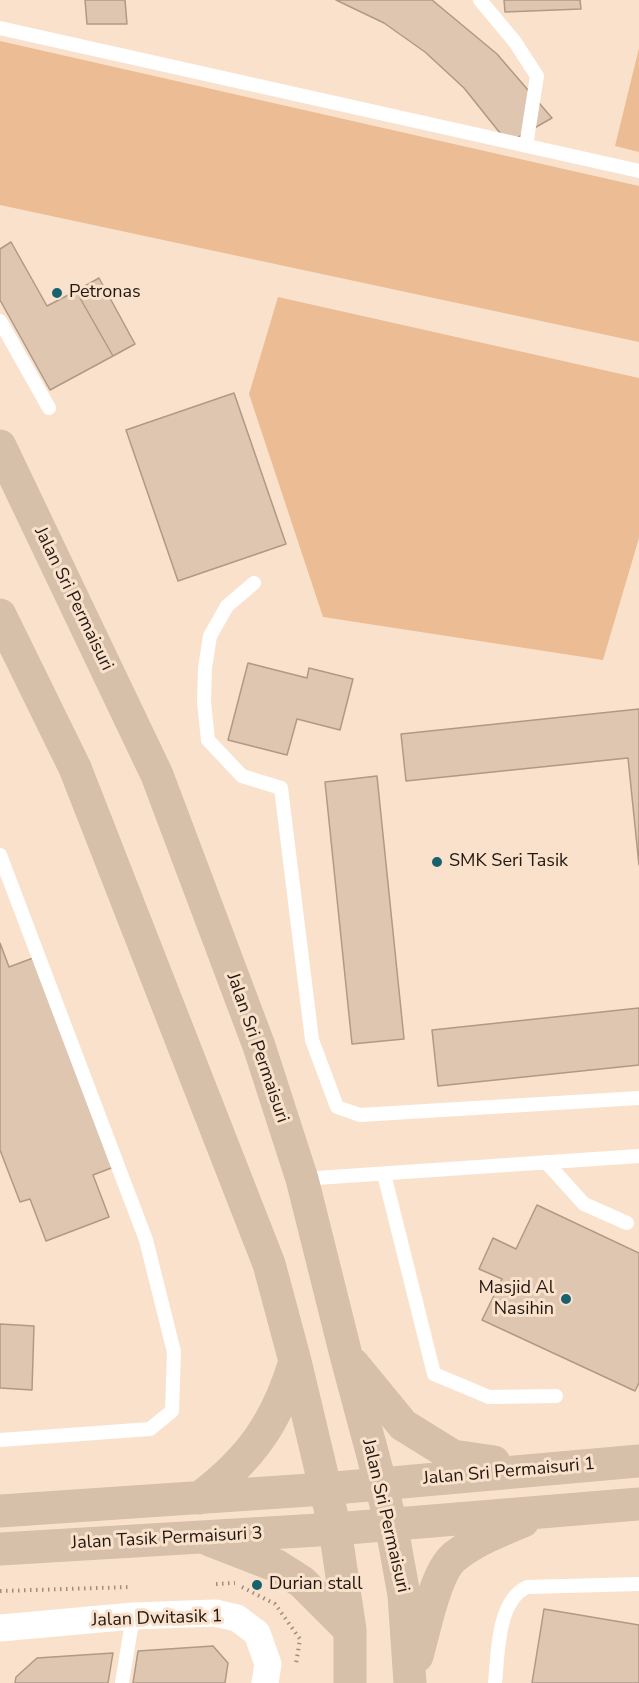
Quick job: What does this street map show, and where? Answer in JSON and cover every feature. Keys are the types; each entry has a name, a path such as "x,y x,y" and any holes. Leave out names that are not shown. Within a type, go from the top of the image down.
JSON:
{"main road":[{"name":"Jalan Sri Permaisuri","path":"0,446 157,775 259,1046 302,1179 391,1523 404,1595 410,1682"},
{"path":"0,615 75,768 269,1264 335,1529 350,1630 350,1683"},
{"path":"346,1355 403,1425 453,1456 537,1469"},
{"path":"199,1498 218,1484 252,1451 266,1430 288,1385 295,1361"},
{"name":"Jalan Sri Permaisuri 1","path":"324,1489 639,1461"},
{"name":"Jalan Tasik Permaisuri 3","path":"0,1511 324,1489"},
{"path":"391,1523 639,1504"},
{"path":"410,1682 438,1583 452,1559 485,1537 544,1512"},
{"name":"Jalan Tasik Permaisuri 3","path":"0,1549 335,1529 391,1523"},
{"path":"200,1536 277,1566 293,1576 350,1630"}],"street":[{"name":"Jalan Dwitasik 1","path":"0,1628 133,1616 215,1613 237,1618 257,1633 268,1664 265,1683"}],"lane":[{"path":"480,0 516,42 537,76 526,146"},
{"path":"0,28 639,171"},
{"path":"0,321 49,408"},
{"path":"254,583 227,606 210,636 205,680 208,740 242,776 281,788 312,1040 337,1107 360,1115 639,1098"},
{"path":"0,855 6,882 146,1240 174,1352 172,1411 150,1429 0,1440"},
{"path":"302,1179 639,1156"},
{"path":"546,1162 584,1203 627,1223"},
{"path":"384,1174 434,1374 489,1397 556,1396"},
{"path":"495,1683 502,1620 520,1590 527,1587 639,1584"},
{"path":"122,1683 133,1616"}],"shaded area":[{"path":"0,41 639,186 639,342 0,205"},
{"path":"639,48 639,152 615,146"},
{"path":"278,297 639,378 639,538 603,660 323,617 249,394"}],"building":[{"path":"85,0 125,0 127,24 87,24"},
{"path":"336,0 432,0 497,54 552,118 508,143 464,88 425,52 384,23"},
{"path":"504,0 580,0 581,9 505,12"},
{"path":"11,242 47,306 76,291 113,356 50,390 0,300 0,249"},
{"path":"99,278 135,344 113,356 76,291"},
{"path":"234,393 286,544 178,581 126,430"},
{"path":"248,663 307,678 309,668 353,679 340,730 297,719 287,755 228,740"},
{"path":"639,709 639,865 628,758 406,781 401,734"},
{"path":"377,776 404,1039 352,1044 325,782"},
{"path":"0,943 9,967 33,958 114,1167 93,1175 109,1217 46,1241 30,1199 20,1202 0,1150"},
{"path":"639,1008 639,1065 438,1086 432,1030"},
{"name":"Masjid Al Nasihin","path":"537,1205 639,1253 639,1383 635,1391 482,1320 502,1279 479,1269 493,1238 516,1249"},
{"path":"0,1324 34,1326 32,1390 0,1388"},
{"path":"544,1609 639,1625 639,1683 532,1683"},
{"path":"213,1646 228,1663 225,1683 133,1683 138,1651"},
{"path":"113,1653 108,1683 15,1683 16,1677 37,1658"}],"place":[{"name":"Petronas","path":"57,293"},
{"name":"SMK Seri Tasik","path":"437,862"},
{"name":"Masjid Al Nasihin","path":"566,1299"},
{"name":"Durian stall","path":"257,1585"}]}
